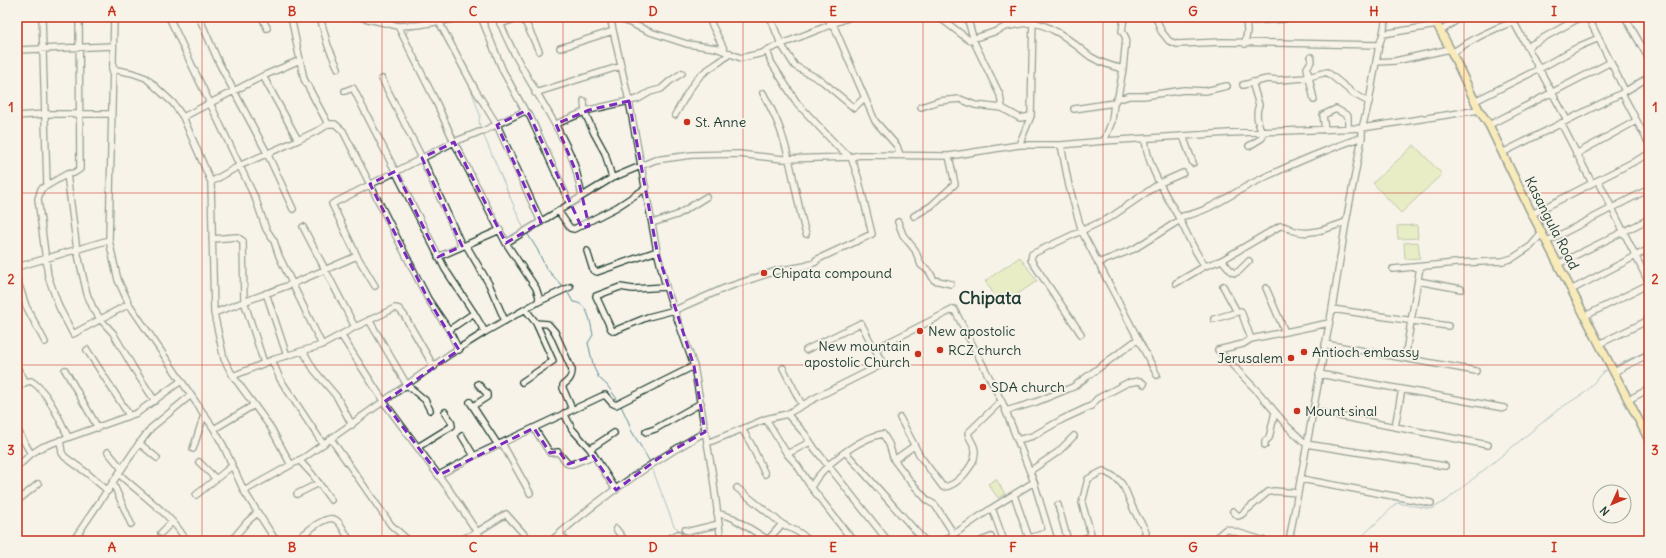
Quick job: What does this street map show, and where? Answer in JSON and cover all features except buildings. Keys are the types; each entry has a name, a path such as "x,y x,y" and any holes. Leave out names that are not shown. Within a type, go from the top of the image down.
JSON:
{"main road":[{"name":"Kasangula Road","path":"1433,17 1475,100 1478,110 1489,125 1546,242 1628,400 1646,427 1649,440"}],"street":[{"path":"42,17 47,186"},
{"path":"79,17 80,47 78,115 80,168 74,173 67,174 41,189 38,199 48,276 59,307 73,334 129,304"},
{"path":"114,17 109,240 118,280 129,304 214,429 244,490 257,513 276,541"},
{"path":"169,17 256,200 266,229 274,241 279,256 322,345"},
{"path":"199,17 219,63 235,90 267,153 293,209"},
{"path":"262,17 267,28"},
{"path":"291,17 304,79 328,124"},
{"path":"320,17 328,46 338,68"},
{"path":"360,17 398,26 439,22 466,17"},
{"path":"481,17 503,71 525,111 529,114 570,204"},
{"path":"498,17 500,24 535,93 556,124 573,159 582,196"},
{"path":"500,24 520,17"},
{"path":"523,17 539,51"},
{"path":"610,17 640,166 646,188 657,251 666,287 694,366 701,403 721,541"},
{"path":"617,17 650,32 687,44 716,48 741,58 763,53 781,44 850,17"},
{"path":"708,17 727,52"},
{"path":"770,17 781,44 795,66 822,81 854,108 864,98"},
{"path":"825,17 833,24 875,121 897,146 900,155"},
{"path":"939,17 969,40 1005,27 1033,20"},
{"path":"967,17 974,39 1000,95 1002,108"},
{"path":"1025,17 1053,30 1106,65 1123,69"},
{"path":"1104,141 1112,121 1114,103 1118,97 1123,69 1126,38 1122,31 1124,17"},
{"path":"1156,17 1161,31 1169,41 1177,44 1222,42 1245,44 1379,45"},
{"path":"1289,541 1332,309 1362,137 1362,128 1369,102 1379,45 1383,34 1386,17"},
{"path":"1383,34 1439,28 1461,17"},
{"path":"1527,48 1581,17"},
{"path":"1588,17 1611,62 1636,121 1649,144"},
{"path":"1625,17 1649,59"},
{"path":"1245,44 1247,32 1246,19 1284,19"},
{"path":"1376,62 1395,61 1451,51 1512,19 1567,120"},
{"path":"1019,145 1030,116 1033,20"},
{"path":"439,22 476,91 497,125 541,222"},
{"path":"398,26 438,104 454,142 506,243 536,288 540,297 538,302"},
{"path":"560,48 613,31"},
{"path":"1475,100 1539,69 1568,52 1599,38"},
{"path":"17,50 113,46"},
{"path":"666,287 633,289 620,287 596,296 611,329 614,331 648,317 675,310 725,288 776,271 787,270 816,262 816,260 872,234 858,177 851,157 839,148 797,102 771,62 767,50"},
{"path":"674,115 692,84 701,75 723,61 727,52"},
{"path":"1311,56 1312,60 1307,68 1314,100"},
{"path":"183,116 263,76 300,60"},
{"path":"1489,125 1611,62"},
{"path":"535,93 621,66"},
{"path":"112,69 132,73 146,78 173,103 183,116 211,182 214,313 224,359 233,376 271,428 291,465"},
{"path":"1243,85 1267,79 1279,80 1309,77 1327,72 1354,94 1369,102"},
{"path":"556,124 589,110 628,101 661,89 682,73"},
{"path":"263,76 298,140"},
{"path":"1502,153 1624,92 1649,77"},
{"path":"382,79 464,246 489,284 505,321"},
{"path":"1252,82 1259,105 1257,110 1259,129 1263,132"},
{"path":"1118,97 1123,98 1129,96 1142,96 1184,90 1205,91 1227,86"},
{"path":"345,91 353,88 447,274 474,313 485,332"},
{"path":"763,93 773,112 789,158 798,208 806,234"},
{"path":"922,108 939,101 960,99 974,105 1002,108 1020,118 1030,116"},
{"path":"584,101 585,113 605,153 612,178"},
{"path":"1074,109 1114,103"},
{"path":"1324,130 1325,123 1322,116 1336,109 1348,116 1348,128"},
{"path":"506,243 559,212 612,178 655,160 692,155 739,154 789,158 851,157 860,155 949,156 1019,145 1061,145 1183,136 1362,128 1478,110"},
{"path":"375,286 357,256 332,204 454,142 481,132 525,111"},
{"path":"17,116 45,114 111,114"},
{"path":"1576,154 1636,121"},
{"path":"1561,123 1592,183"},
{"path":"211,182 239,166 321,130 328,124 335,124 343,131 428,298 449,330 459,350"},
{"path":"1249,146 1262,138 1263,132"},
{"path":"1183,136 1192,163"},
{"path":"1098,263 1134,249 1180,220 1183,216 1194,214 1261,179 1346,142 1362,137"},
{"path":"1145,139 1149,160 1194,249 1205,266"},
{"path":"1061,145 1069,186 1082,232 1157,375"},
{"path":"1532,214 1649,154"},
{"path":"914,216 931,206 955,184 949,156"},
{"path":"1081,334 1031,260 1032,254 1082,232 1125,209 1160,183 1183,173"},
{"path":"67,174 77,250 87,294 101,320 113,333 134,369 155,400"},
{"path":"1585,316 1649,284 1622,232 1598,180"},
{"path":"559,212 570,228 574,229 617,207 646,188"},
{"path":"1546,242 1649,189"},
{"path":"652,223 677,215 706,197"},
{"path":"1558,264 1649,219"},
{"path":"898,222 903,235 915,250 921,265 929,271 934,280 951,284"},
{"path":"1176,283 1205,266 1222,260 1280,226 1288,227 1294,231 1310,232 1346,222"},
{"path":"303,226 355,327"},
{"path":"438,257 500,230"},
{"path":"1393,269 1513,258 1530,246 1542,233"},
{"path":"212,239 237,238 243,241 244,301 264,363"},
{"path":"17,267 109,240"},
{"path":"1571,290 1649,249"},
{"path":"587,251 593,270 598,272 657,251"},
{"path":"214,313 292,284 357,256"},
{"path":"1222,260 1235,273 1239,271 1249,260"},
{"path":"1405,358 1420,267"},
{"path":"17,279 26,306 46,342"},
{"path":"1418,281 1461,289"},
{"path":"1223,286 1237,312"},
{"path":"244,490 299,460 485,332 538,302 570,287"},
{"path":"1266,288 1285,332"},
{"path":"266,293 287,356"},
{"path":"233,376 272,360 322,345 395,308 399,309 404,315 434,367"},
{"path":"876,348 954,309 1006,411 1034,482 1052,541"},
{"path":"1332,309 1448,326"},
{"path":"522,382 553,361 536,323 526,310"},
{"path":"1214,319 1237,312 1243,313 1251,339"},
{"path":"449,330 474,313"},
{"path":"369,320 407,385 425,400 430,410"},
{"path":"1599,344 1649,320"},
{"path":"536,323 548,324 553,329 572,370 569,381 563,386 572,409"},
{"path":"706,443 766,419 787,414 883,364 876,348 873,347 861,323 806,350"},
{"path":"1329,323 1251,339 1243,344 1218,350 1306,444 1445,466"},
{"path":"341,335 384,402 439,475 483,541"},
{"path":"1006,411 1036,402 1073,387 1138,339"},
{"path":"1325,344 1476,371"},
{"path":"87,350 129,416"},
{"path":"303,351 314,370 337,397 352,424"},
{"path":"1614,372 1649,354"},
{"path":"272,360 280,379 323,444"},
{"path":"439,475 474,456 603,395 616,405 694,366"},
{"path":"17,368 26,382"},
{"path":"783,368 802,405"},
{"path":"65,370 98,428"},
{"path":"1319,374 1504,408"},
{"path":"17,388 26,382 31,381 39,387 55,411 68,436"},
{"path":"17,467 31,454 42,447 68,436 98,428 137,413 181,381"},
{"path":"1017,440 1033,436 1063,419 1091,406 1097,400 1127,383 1140,381 1144,384"},
{"path":"478,384 487,394 486,398 472,404 500,444 530,493"},
{"path":"1395,427 1402,389"},
{"path":"1628,400 1649,389"},
{"path":"73,541 121,472 139,443 151,428 191,395"},
{"path":"900,418 914,446 943,487 954,483 966,473 975,453 975,449 968,433 1001,401"},
{"path":"646,432 655,429 701,403"},
{"path":"214,429 254,405"},
{"path":"1313,411 1488,445"},
{"path":"418,447 452,426 451,421 445,412"},
{"path":"1265,445 1275,412"},
{"path":"564,413 572,429 590,449 593,456 616,490"},
{"path":"193,449 204,414"},
{"path":"787,414 888,541"},
{"path":"766,419 787,454 811,487 846,532 855,541"},
{"path":"534,428 550,453 558,452 568,464 572,464 593,456"},
{"path":"17,429 31,454"},
{"path":"742,429 765,474"},
{"path":"551,541 574,520 659,458 705,432"},
{"path":"590,449 614,433"},
{"path":"811,487 817,477 828,465 856,446 882,434 889,444 894,460 928,501 935,505 954,534"},
{"path":"462,436 474,456"},
{"path":"1030,471 1058,452 1074,436"},
{"path":"331,439 391,525 409,541"},
{"path":"60,440 62,452 65,457 108,490"},
{"path":"787,454 810,442"},
{"path":"139,443 157,458"},
{"path":"894,460 914,446"},
{"path":"108,452 121,472 183,533 186,541"},
{"path":"846,453 925,541"},
{"path":"299,460 331,500"},
{"path":"199,462 215,478"},
{"path":"196,495 215,478 232,466"},
{"path":"1078,541 1092,538 1082,503 1088,479 1103,471 1116,477 1125,487 1136,514 1145,528 1146,533 1140,541"},
{"path":"1301,479 1431,503"},
{"path":"944,541 992,508 1034,482"},
{"path":"113,483 131,524"},
{"path":"17,497 21,498 38,484"},
{"path":"296,494 318,484"},
{"path":"737,488 782,524 800,533 810,541"},
{"path":"1233,511 1238,516 1241,515 1265,493 1270,491 1298,493"},
{"path":"1014,495 1029,538"},
{"path":"1058,505 1068,541"},
{"path":"992,508 1004,541"},
{"path":"231,541 247,522 257,513"},
{"path":"717,513 733,518 769,541 782,524"},
{"path":"459,541 507,514 530,541"},
{"path":"296,541 314,526 328,518 333,518 338,521 350,541"},
{"path":"161,533 172,522"},
{"path":"685,530 690,531 719,524"},
{"path":"616,529 625,541"},
{"path":"1212,541 1223,530 1228,529 1266,541"},
{"path":"1020,541 1049,532"},
{"path":"560,533 566,541"},
{"path":"664,541 678,534"},
{"path":"981,541 992,538"}],"highlighted area":[{"path":"629,101 657,251 694,366 705,432 659,458 616,490 593,456 568,464 559,451 550,453 534,428 439,475 384,402 459,350 428,299 370,184 396,171 438,257 462,246 422,158 454,142 506,243 541,222 497,125 525,111 529,114 582,228 589,226 577,174 556,124 589,110"}],"green space":[{"path":"1414,145 1442,174 1401,213 1373,183"},
{"path":"1417,225 1418,238 1398,239 1397,226"},
{"path":"1418,242 1420,258 1405,259 1404,243"},
{"path":"1020,257 1037,281 1001,305 985,281"},
{"path":"996,479 1005,494 998,498 988,484"}],"waterway":[{"path":"402,17 406,22"},
{"path":"412,48 406,35 408,30 432,25"},
{"path":"470,86 480,115 479,121 481,129"},
{"path":"445,116 456,138"},
{"path":"483,134 523,227"},
{"path":"459,143 475,176"},
{"path":"503,231 509,238"},
{"path":"527,233 546,268 563,287"},
{"path":"567,291 573,302 578,303 586,309 590,319 593,335 588,343 594,368 599,378 607,385 619,402"},
{"path":"1615,366 1649,350"},
{"path":"1394,505 1397,503 1432,509 1447,500 1559,409 1586,392 1601,374 1608,369"},
{"path":"621,406 631,430 650,462"},
{"path":"652,468 674,526 683,533 685,541"},
{"path":"1357,541 1394,506"}],"place":[{"name":"St. Anne","path":"687,122"},
{"name":"Chipata compound","path":"764,273"},
{"name":"New apostolic","path":"920,331"},
{"name":"RCZ church","path":"940,350"},
{"name":"Antioch embassy","path":"1304,352"},
{"name":"New mountain apostolic Church","path":"918,354"},
{"name":"Jerusalem","path":"1291,358"},
{"name":"SDA church","path":"983,387"},
{"name":"Mount sinal","path":"1297,411"}],"district":[{"name":"Chipata","path":"990,298"}]}
